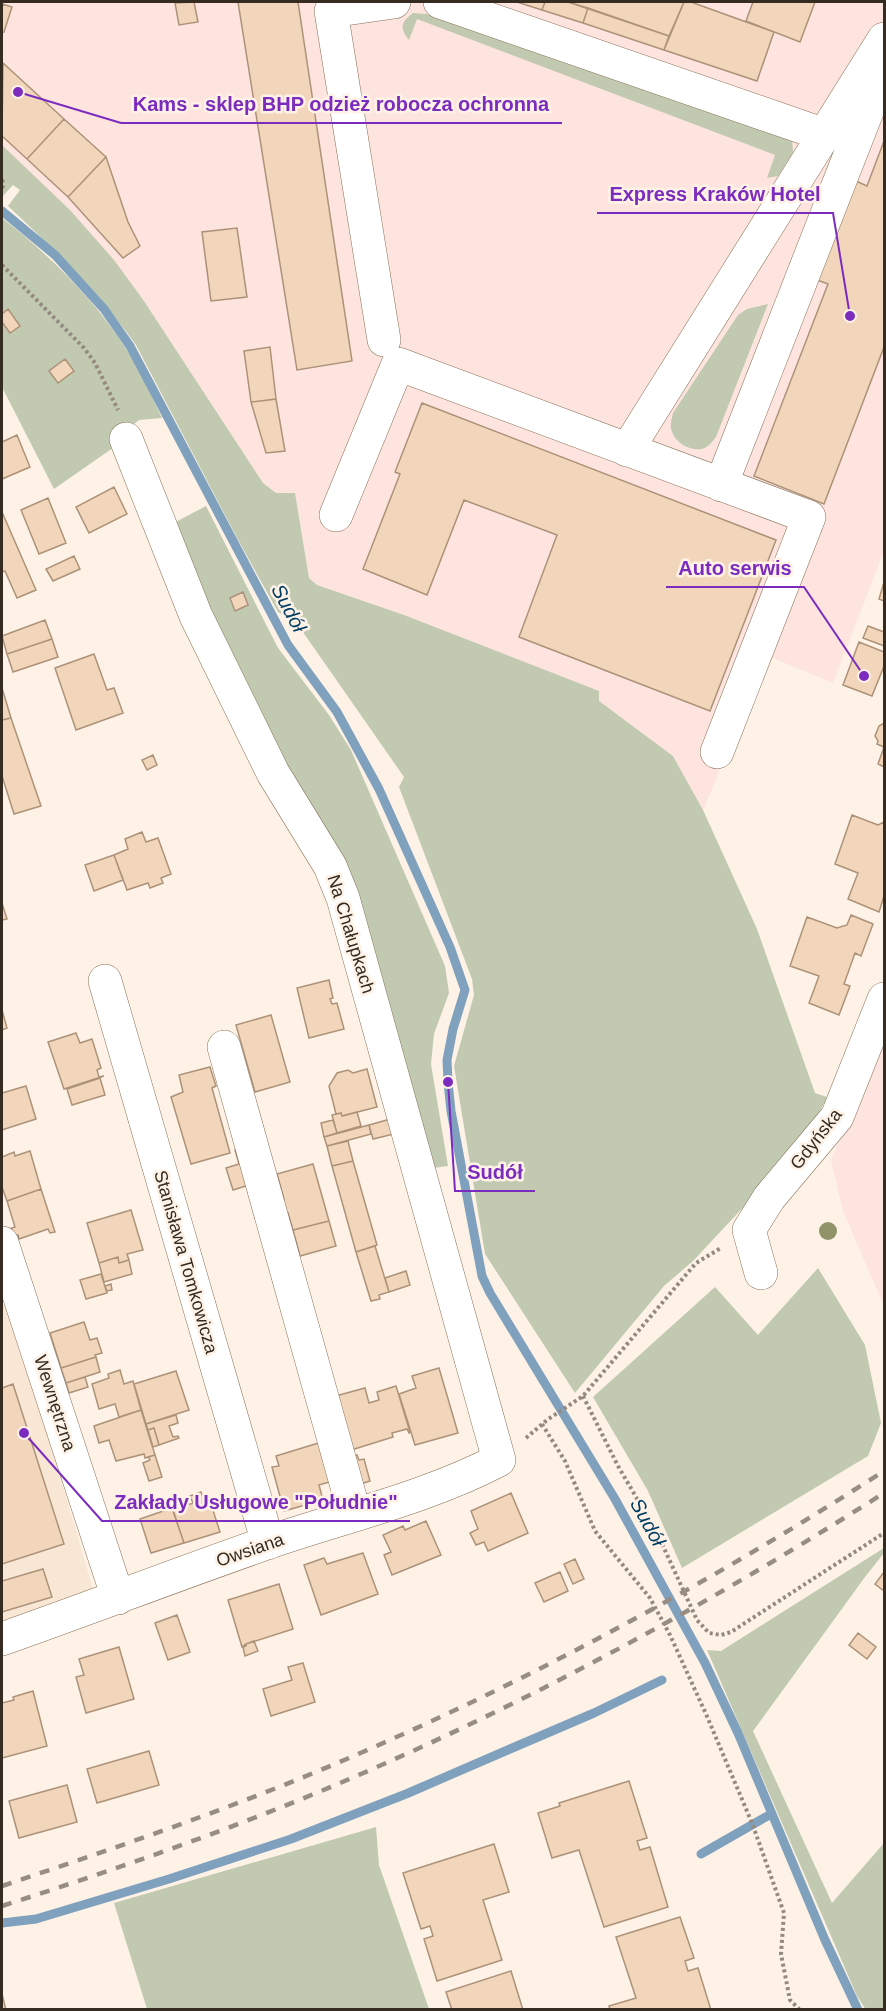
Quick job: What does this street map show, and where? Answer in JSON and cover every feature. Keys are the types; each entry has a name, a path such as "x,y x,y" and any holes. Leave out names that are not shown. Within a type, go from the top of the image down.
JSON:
{"street":[{"path":"384,340 332,11 394,2"},
{"path":"440,2 825,135"},
{"path":"627,450 885,39"},
{"path":"720,485 885,68"},
{"path":"336,514 398,364 809,517 717,752"},
{"name":"Na Chałupkach","path":"126,439 196,616 273,772 330,866 343,898 499,1460"},
{"name":"Stanisława Tomkowicza","path":"105,981 268,1543"},
{"name":"Gdyńska","path":"749,1230 769,1198 837,1117 885,999"},
{"path":"224,1047 355,1515"},
{"path":"749,1230 761,1273"},
{"name":"Wewnętrzna","path":"2,1243 118,1598"},
{"name":"Owsiana","path":"2,1639 268,1543 355,1515 452,1480 499,1460"}],"path":[{"path":"2,180 4,184 2,187"},
{"path":"2,265 84,348 95,363 118,408 126,439"},
{"path":"547,1420 583,1396 696,1263 749,1230"},
{"path":"583,1396 618,1466 657,1533 697,1620 709,1633 721,1635 731,1632 885,1533"},
{"path":"542,1424 565,1461 595,1531 650,1598 670,1635 706,1714 753,1823 784,1913 781,1954 790,2000 800,2010"}],"shaded area":[{"path":"2,2 884,2 884,551 833,683 768,656 703,810 673,756 598,701 404,615 317,585 309,578 295,493 276,493 263,483 144,301 70,210 2,145"},
{"path":"884,1038 884,1306 843,1211 831,1160"},
{"path":"2,1278 93,1589 2,1621"}],"green space":[{"path":"413,13 426,14 792,138 793,152 778,176 767,178 775,155 417,19 409,40 403,25"},
{"path":"2,145 70,210 114,260 144,301 263,483 276,493 295,493 309,578 317,585 404,615 599,691 599,701 673,756 703,810 757,929 815,1093 827,1097 805,1141 693,1261 664,1286 575,1393 485,1254 454,1066 474,995 472,979 399,787 404,777 298,625 278,612 136,345 76,272 8,206 20,190 13,185 2,197"},
{"path":"2,218 52,261 97,309 134,362 162,418 139,420 118,437 120,443 54,489 2,387"},
{"path":"768,304 716,437 708,446 701,449 682,444 672,433 673,413 738,315 747,309"},
{"path":"206,506 278,648 329,715 351,750 445,966 449,993 434,1034 431,1064 448,1166 426,1169 273,744 168,526"},
{"path":"818,1268 865,1345 881,1423 868,1456 682,1568 648,1491 593,1397 715,1287 758,1335"},
{"path":"884,1548 884,1553 753,1731 832,1903 884,1843 884,2009 866,2010 857,1996 707,1650 721,1651"},
{"path":"376,1827 379,1865 429,2009 147,2009 114,1903"}],"building":[{"path":"194,2 198,22 179,25 175,3"},
{"path":"238,2 298,2 352,361 297,370"},
{"path":"517,2 545,2 542,10"},
{"path":"545,2 568,2 588,8 583,23 542,10"},
{"path":"568,2 684,2 669,36"},
{"path":"684,2 691,2 774,32 757,81 664,50"},
{"path":"753,2 815,2 800,42 746,21"},
{"path":"2,4 12,7 2,33"},
{"path":"588,8 669,36 664,50 583,23"},
{"path":"3,63 64,119 27,159 2,136"},
{"path":"64,119 106,157 68,197 27,159"},
{"path":"884,141 884,347 824,504 754,476 828,284 817,280 856,181 867,186"},
{"path":"106,157 128,222 140,246 123,258 68,197"},
{"path":"237,228 247,297 211,301 202,232"},
{"path":"8,309 20,326 10,333 2,322 2,314"},
{"path":"270,347 276,399 251,402 244,351"},
{"path":"65,359 74,371 58,383 49,371"},
{"path":"276,399 285,451 266,453 251,402"},
{"path":"422,403 776,540 710,711 519,637 557,535 464,500 427,595 363,569 400,474 395,472"},
{"path":"17,435 30,467 2,479 2,442"},
{"path":"114,487 127,514 89,533 76,507"},
{"path":"48,498 66,543 39,554 21,510"},
{"path":"2,512 36,590 17,598 5,571 2,572"},
{"path":"74,556 80,569 53,581 46,569"},
{"path":"884,582 884,601 879,599"},
{"path":"243,592 248,605 235,611 230,598"},
{"path":"45,620 52,639 7,654 2,636"},
{"path":"868,626 884,632 884,646 863,638"},
{"path":"52,639 58,657 13,672 7,654"},
{"path":"859,642 884,652 884,666 872,696 843,685"},
{"path":"94,654 107,690 114,688 123,713 76,730 55,668"},
{"path":"2,688 11,718 2,720"},
{"path":"11,718 41,806 14,814 2,776 2,720"},
{"path":"884,723 884,747 877,744 875,736 879,726"},
{"path":"884,747 884,767 878,764"},
{"path":"153,755 157,765 147,770 142,760"},
{"path":"852,815 878,825 884,822 884,896 879,912 848,899 858,873 835,864"},
{"path":"142,832 146,842 158,838 171,874 161,878 163,883 150,888 148,883 127,890 114,855 128,849 125,839"},
{"path":"114,855 123,880 94,891 85,865"},
{"path":"2,903 7,919 2,920"},
{"path":"851,915 873,924 861,956 855,953 844,984 850,986 839,1015 809,1003 819,976 790,966 807,917 837,928 847,925"},
{"path":"329,980 333,998 330,999 332,1004 337,1003 344,1029 309,1038 297,988"},
{"path":"2,1010 7,1028 2,1030"},
{"path":"271,1015 290,1082 255,1092 236,1025"},
{"path":"76,1033 80,1043 92,1039 101,1068 97,1070 99,1077 104,1076 64,1089 48,1042"},
{"path":"210,1067 216,1086 212,1088 230,1153 191,1164 171,1097 183,1092 179,1075"},
{"path":"367,1069 377,1107 342,1116 341,1113 336,1114 329,1086 337,1073 348,1070 353,1073"},
{"path":"100,1078 105,1095 72,1105 67,1089"},
{"path":"26,1086 36,1119 2,1130 2,1093"},
{"path":"357,1112 361,1126 337,1133 332,1115 341,1113 342,1116"},
{"path":"394,1118 398,1133 373,1139 369,1125"},
{"path":"333,1120 337,1133 324,1137 321,1123"},
{"path":"369,1125 371,1134 327,1146 324,1137"},
{"path":"348,1141 353,1161 332,1166 327,1146"},
{"path":"242,1148 252,1184 233,1190 226,1168 239,1164 235,1150"},
{"path":"30,1151 41,1189 7,1201 2,1187 2,1157 14,1152 15,1156"},
{"path":"353,1161 377,1245 356,1252 332,1166"},
{"path":"313,1164 329,1221 293,1230 288,1213 282,1215 279,1202 284,1199 277,1174"},
{"path":"41,1189 55,1232 50,1233 48,1229 19,1239 18,1235 12,1237 9,1229 15,1227 7,1201"},
{"path":"131,1210 143,1250 127,1254 129,1260 119,1263 118,1257 99,1263 87,1223"},
{"path":"329,1221 336,1246 300,1256 293,1230"},
{"path":"375,1246 389,1292 379,1295 380,1299 371,1301 356,1252"},
{"path":"118,1257 119,1263 129,1260 132,1274 104,1282 99,1263"},
{"path":"406,1271 410,1285 389,1292 385,1278"},
{"path":"101,1274 107,1293 86,1299 80,1280"},
{"path":"111,1284 112,1290 107,1291 105,1286"},
{"path":"84,1322 90,1340 97,1338 102,1353 61,1368 50,1333"},
{"path":"96,1357 100,1372 66,1383 61,1368"},
{"path":"439,1368 458,1433 415,1445 399,1394 416,1388 412,1376"},
{"path":"120,1370 124,1384 133,1381 141,1410 119,1417 115,1404 99,1409 92,1384 109,1378 108,1374"},
{"path":"176,1371 189,1410 146,1424 134,1384"},
{"path":"85,1377 88,1387 69,1393 66,1383"},
{"path":"13,1384 64,1544 2,1564 2,1388"},
{"path":"396,1386 410,1432 407,1429 392,1433 393,1437 348,1451 332,1397 365,1388 369,1403 379,1400 377,1392"},
{"path":"141,1410 155,1455 145,1458 144,1454 116,1461 109,1440 99,1443 94,1426"},
{"path":"176,1415 178,1423 169,1426 173,1437 178,1436 179,1438 159,1445 154,1428 148,1430 146,1424"},
{"path":"154,1428 159,1445 153,1447 148,1430"},
{"path":"325,1441 336,1480 319,1485 323,1500 284,1511 272,1467 279,1466 276,1456"},
{"path":"155,1455 162,1477 149,1481 143,1463 150,1460 148,1457"},
{"path":"357,1455 359,1460 364,1459 370,1481 354,1486 346,1459"},
{"path":"201,1492 204,1500 209,1498 220,1532 184,1543 173,1510 193,1503 190,1496"},
{"path":"511,1493 528,1533 488,1551 484,1542 476,1545 470,1533 478,1529 471,1511"},
{"path":"172,1508 184,1543 151,1553 140,1519"},
{"path":"426,1521 441,1555 392,1575 384,1555 391,1552 383,1535 403,1526 405,1530"},
{"path":"363,1553 378,1594 321,1615 304,1565 324,1558 327,1564"},
{"path":"575,1559 584,1579 573,1584 564,1564"},
{"path":"43,1569 52,1597 2,1612 2,1581"},
{"path":"560,1572 568,1591 544,1602 535,1583"},
{"path":"884,1572 884,1591 875,1584"},
{"path":"279,1584 293,1629 242,1647 228,1600"},
{"path":"177,1615 190,1652 168,1660 155,1623"},
{"path":"858,1633 876,1647 867,1659 849,1645"},
{"path":"254,1641 258,1651 245,1656 243,1647"},
{"path":"119,1647 134,1699 86,1713 76,1677 84,1675 79,1659"},
{"path":"303,1663 315,1702 271,1716 263,1689 292,1680 288,1667"},
{"path":"33,1691 47,1746 2,1758 2,1703"},
{"path":"149,1751 159,1785 97,1803 87,1769"},
{"path":"629,1781 647,1838 637,1841 640,1850 650,1847 668,1907 604,1927 579,1850 552,1858 538,1813 560,1806 559,1803"},
{"path":"67,1785 77,1822 19,1838 9,1801"},
{"path":"494,1844 509,1892 483,1900 502,1960 437,1981 424,1939 433,1936 430,1926 421,1929 403,1873"},
{"path":"680,1917 694,1958 685,1961 688,1971 698,1968 711,2010 610,2010 609,2006 636,1998 616,1937"},
{"path":"511,1971 523,2010 452,2010 446,1992"},
{"path":"2,1994 6,2010 2,2010"}],"waterway":[{"name":"Sudół","path":"2,211 55,255 104,309 130,346 288,645 337,712 379,789 450,947 465,990 453,1029 447,1060 448,1082 451,1111 482,1276 490,1293 615,1499 705,1663 738,1733 825,1940 858,2010"},
{"path":"2,1923 36,1919 291,1839 406,1794 594,1713 662,1680"},
{"path":"701,1854 771,1814"}],"railway":[{"path":"2,1886 230,1806 321,1770 433,1721 565,1656 695,1585 884,1471"},
{"path":"2,1906 138,1861 228,1828 317,1793 429,1744 628,1644 757,1571 884,1493"}],"place":[{"name":"Kams - sklep BHP odzież robocza ochronna","path":"18,92"},
{"name":"Express Kraków Hotel","path":"850,316"},
{"name":"Auto serwis","path":"864,676"},
{"name":"Sudół","path":"448,1082"},
{"name":"Zakłady Usługowe \"Południe\"","path":"24,1433"}]}
